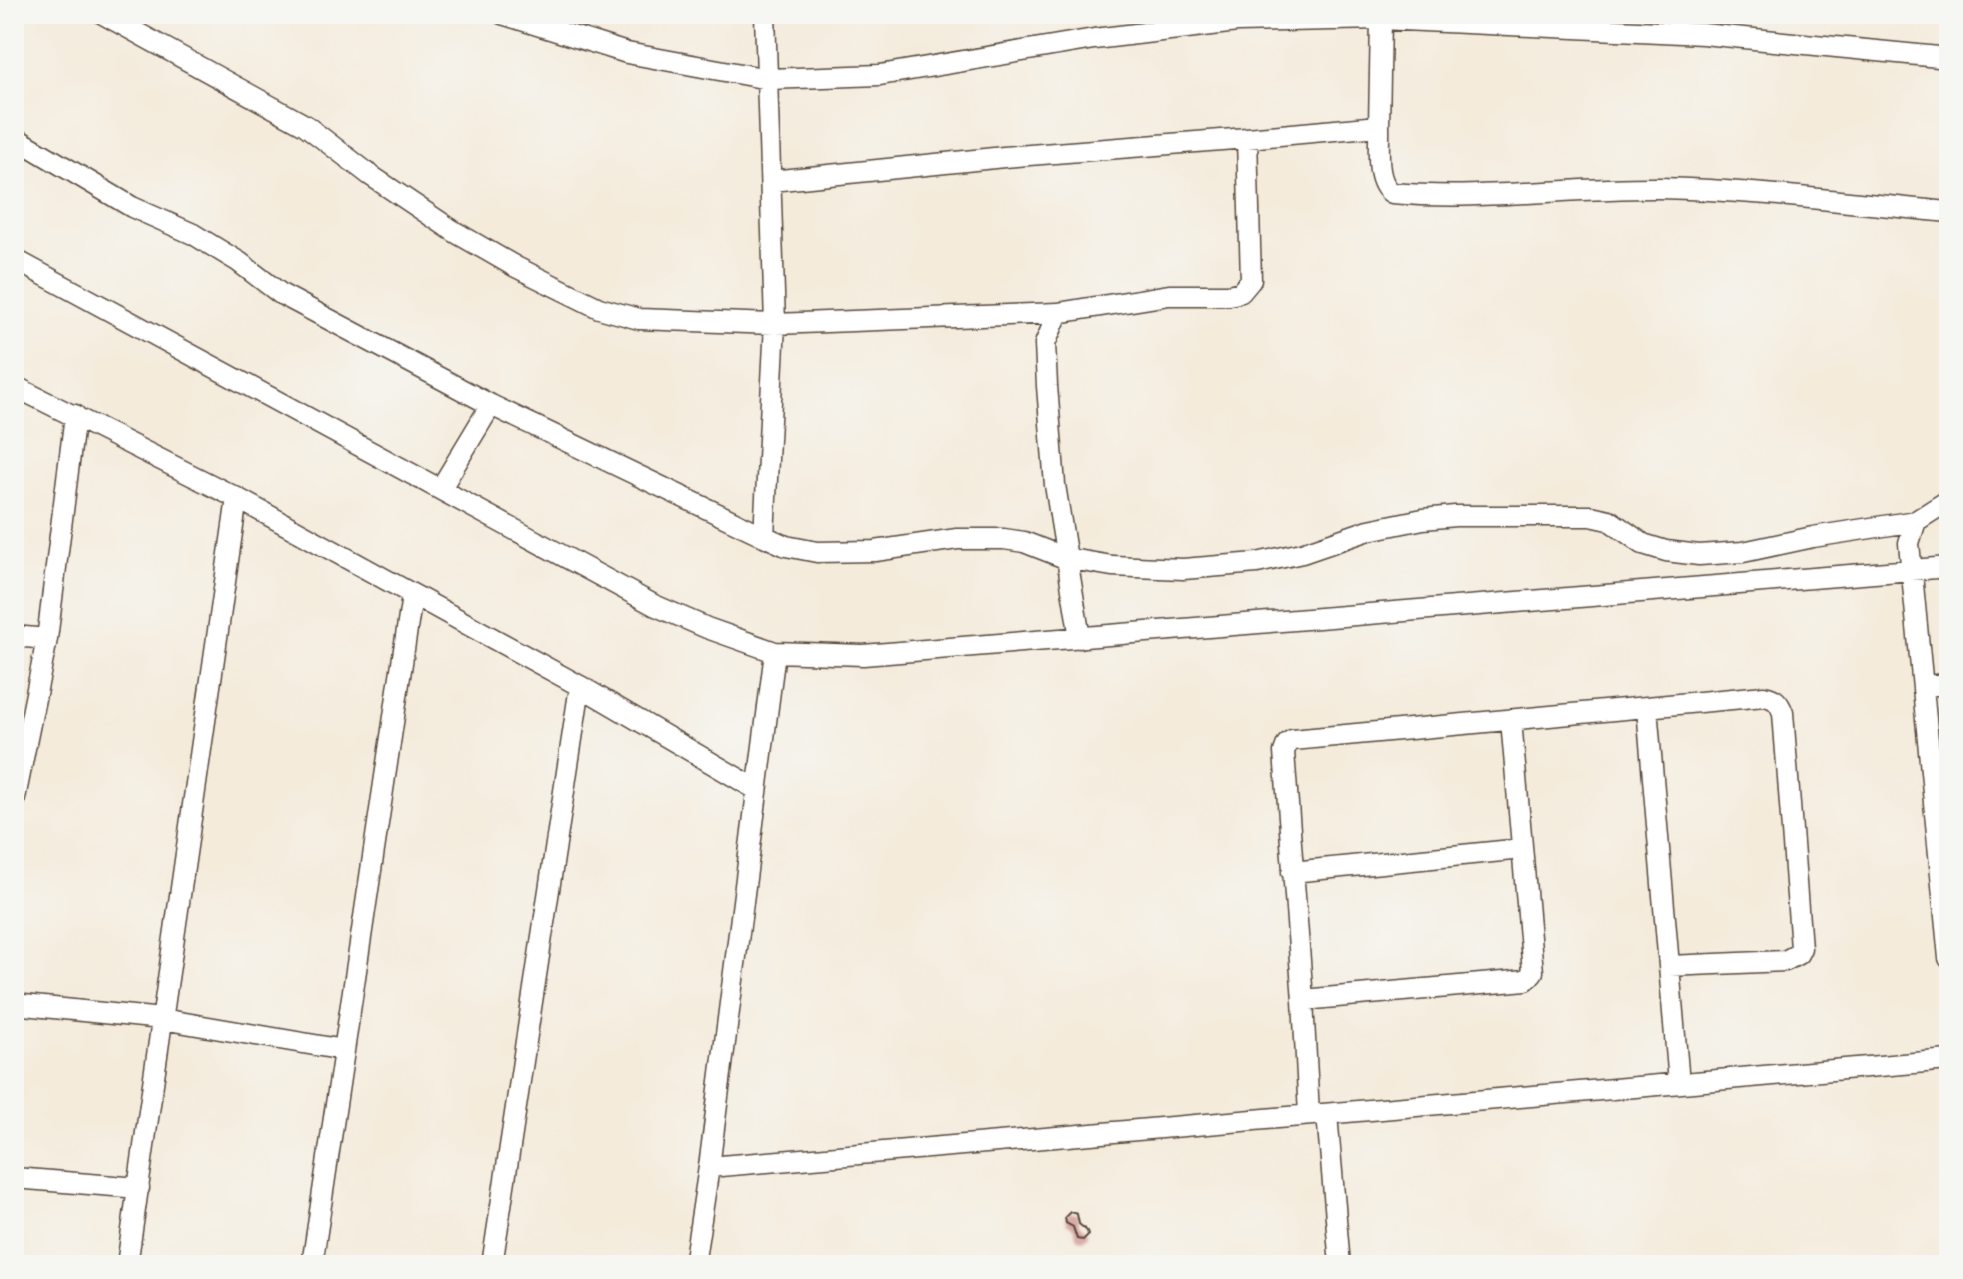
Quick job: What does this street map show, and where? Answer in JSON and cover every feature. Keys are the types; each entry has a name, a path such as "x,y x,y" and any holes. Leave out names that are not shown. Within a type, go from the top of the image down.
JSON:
{"street":[{"path":"103,14 305,125 370,175 455,232 590,304 639,319 775,324 1058,313 1169,295 1229,295 1241,292 1251,280 1247,138"},
{"path":"502,14 627,53 768,79 880,75 1094,39 1237,22 1381,19 1703,34 1949,58"},
{"path":"764,536 775,324 765,14"},
{"path":"1381,19 1379,126 1382,180 1392,193 1455,195 1657,188 1735,191 1949,212"},
{"path":"771,181 1004,157 1379,126"},
{"path":"14,137 132,207 193,234 239,262 281,294 491,405 786,546 817,552 875,551 957,539 1004,539 1024,542 1065,558 1112,566 1183,569 1257,563 1302,553 1369,530 1423,519 1455,516 1591,516 1609,520 1643,544 1666,551 1699,555 1743,552 1813,537 1916,521 1949,500"},
{"path":"14,259 654,605 775,652 863,655 1949,567"},
{"path":"1058,313 1045,344 1055,485 1080,638"},
{"path":"14,386 237,498 580,686 756,789"},
{"path":"441,488 491,405"},
{"path":"14,803 47,639 75,415"},
{"path":"127,1265 237,498"},
{"path":"1916,521 1909,543 1949,949"},
{"path":"312,1265 412,596"},
{"path":"14,636 47,639"},
{"path":"694,1265 775,652"},
{"path":"1923,686 1949,684"},
{"path":"492,1265 580,686"},
{"path":"1340,1265 1303,1000 1284,752 1287,744 1292,740 1772,697 1777,700 1783,713 1801,940 1798,954 1785,961 1669,966"},
{"path":"1647,708 1679,1083"},
{"path":"1303,1000 1526,980 1530,977 1533,972 1511,720"},
{"path":"1292,872 1522,849"},
{"path":"14,1004 162,1019 344,1050"},
{"path":"709,1167 1949,1060"},
{"path":"14,1178 139,1188"}],"building":[{"path":"1070,1212 1077,1214 1079,1224 1087,1231 1088,1235 1083,1240 1077,1239 1073,1227 1066,1223 1065,1217"}]}
